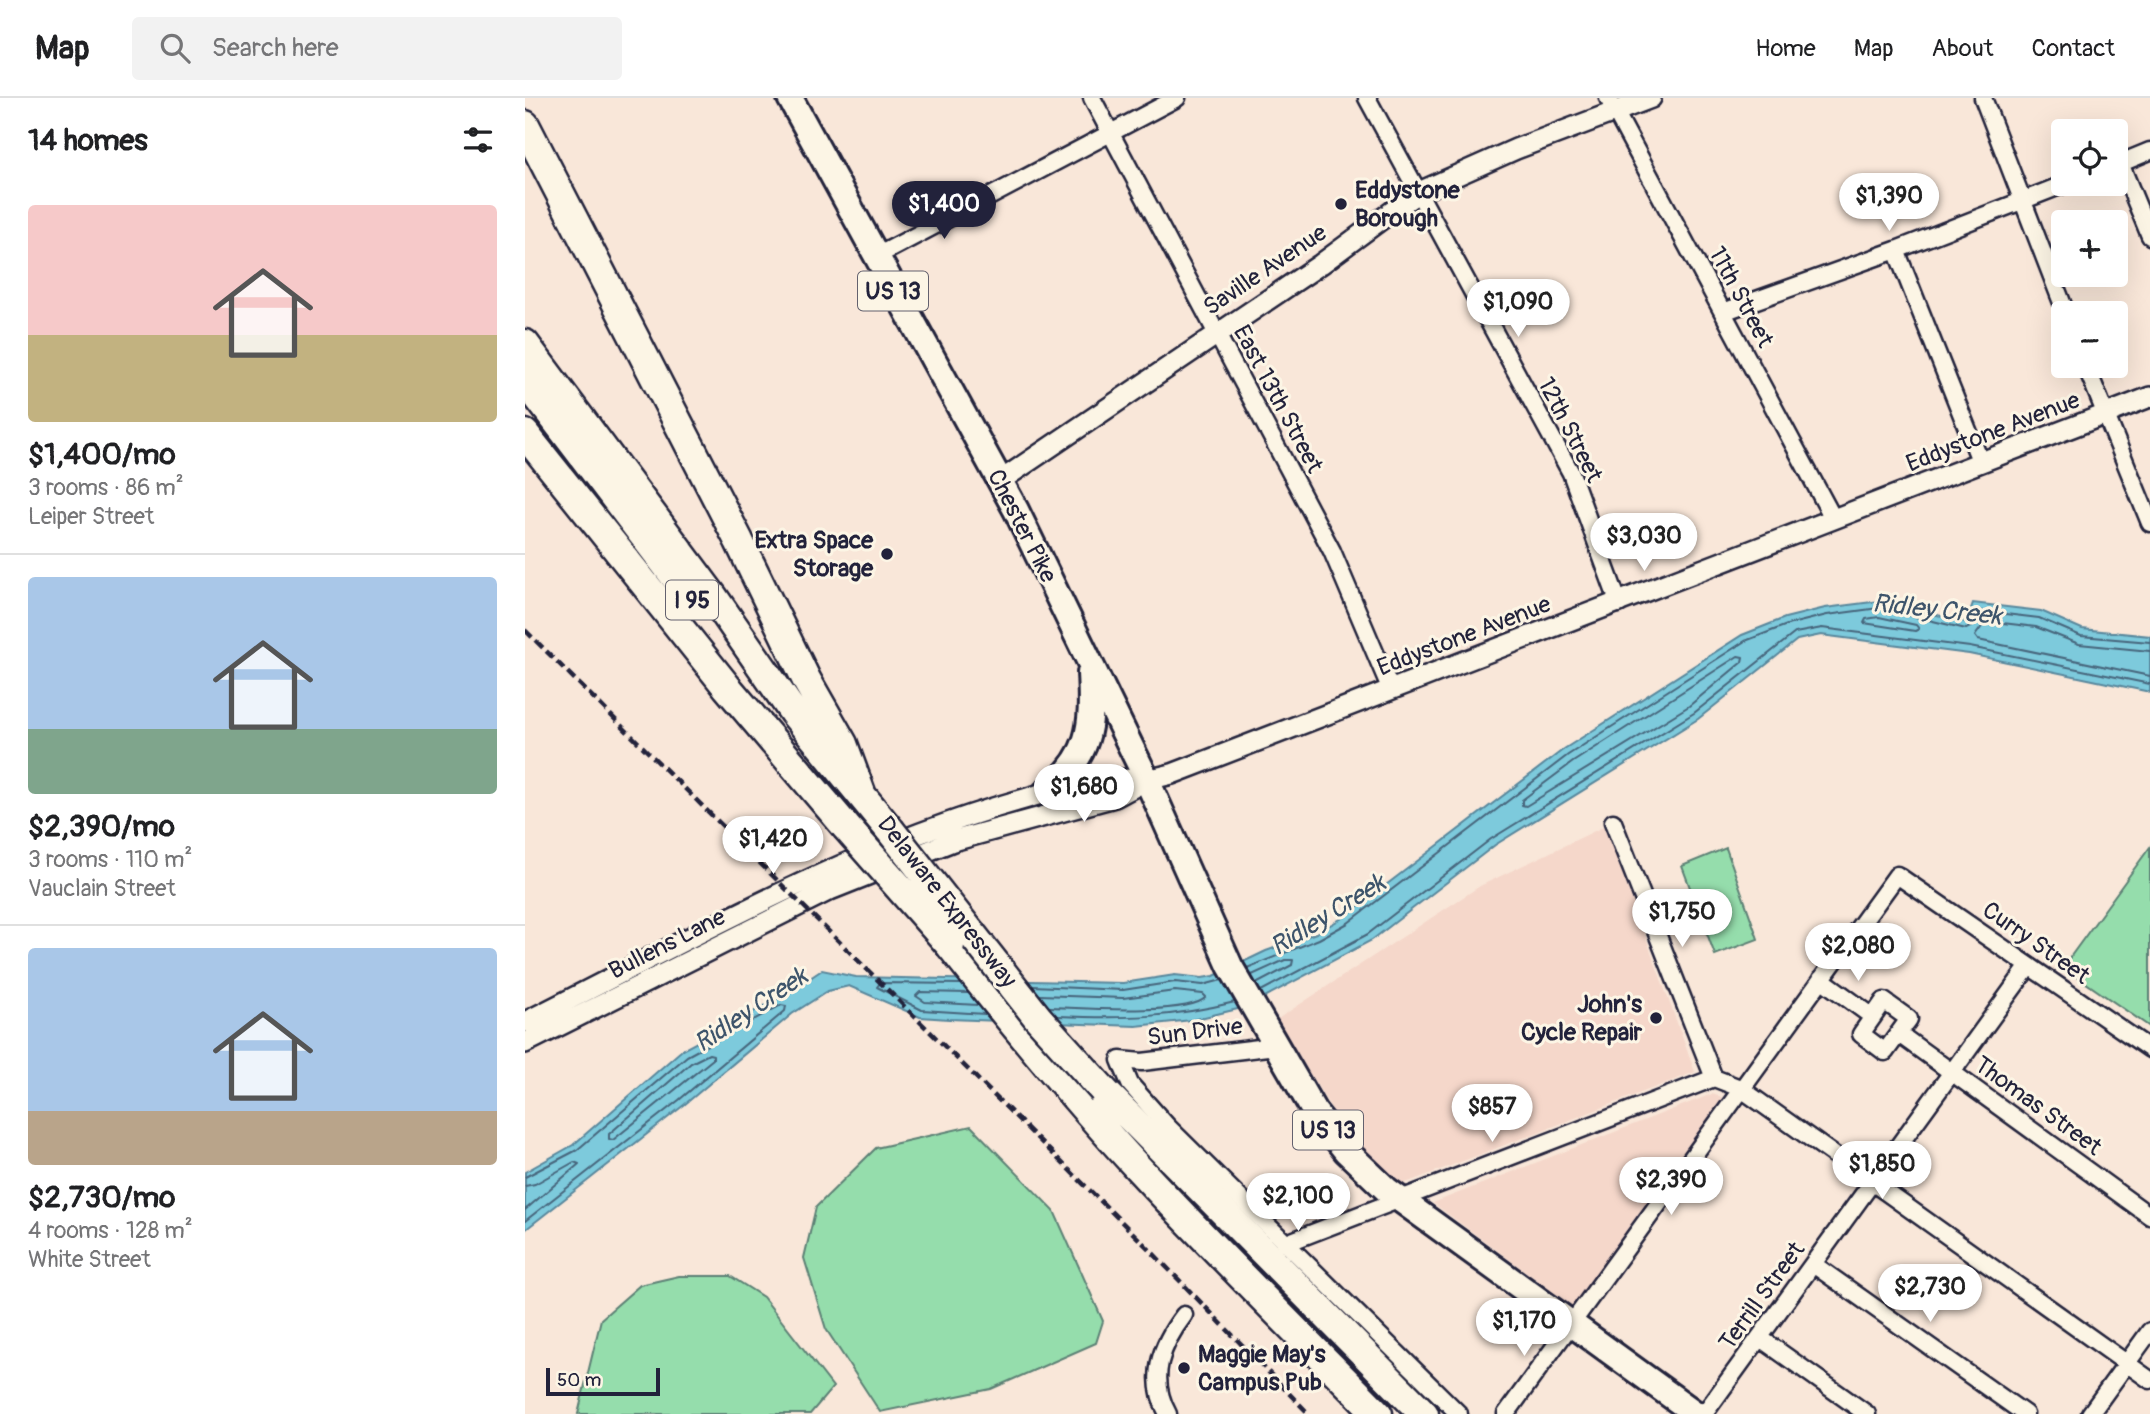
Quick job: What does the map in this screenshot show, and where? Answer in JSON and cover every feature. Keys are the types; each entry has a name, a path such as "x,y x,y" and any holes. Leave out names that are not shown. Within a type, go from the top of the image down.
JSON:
{"highway":[{"path":"525,125 733,529 807,681 843,744 860,812"},
{"name":"Delaware Expressway","path":"525,344 712,595 950,945 1095,1100 1424,1414"},
{"name":"Delaware Expressway","path":"525,380 860,812 1038,1018 1095,1100 1255,1292 1378,1414"},
{"path":"525,434 727,687 860,812"}],"main road":[{"name":"Chester Pike","path":"790,98 1000,481 1147,780 1230,966 1276,1046"},
{"path":"1045,793 1070,771 1087,741 1092,704 1090,662"},
{"name":"US 13","path":"1276,1046 1309,1103 1334,1138 1368,1173 1696,1414"}],"street":[{"name":"East 13th Street","path":"1092,98 1332,551 1391,690"},
{"path":"875,257 1177,98"},
{"name":"12th Street","path":"1367,98 1571,473 1619,604"},
{"name":"Saville Avenue","path":"1000,481 1321,264 1417,193 1612,105 1651,98"},
{"path":"1983,98 2061,301"},
{"name":"11th Street","path":"1612,105 1833,518"},
{"path":"2128,160 2150,151"},
{"path":"2128,186 2150,236"},
{"path":"1723,312 1896,250 2051,189"},
{"path":"1896,250 1981,463"},
{"path":"2090,378 2150,523"},
{"name":"Eddystone Avenue","path":"1147,780 1172,774 1619,604 1833,518 2150,397"},
{"name":"Bullens Lane","path":"525,1022 828,871 947,822 1111,777 1147,780"},
{"name":"Bullens Lane","path":"525,1043 830,890 953,841 1115,797 1147,780"},
{"path":"1613,822 1714,1079"},
{"name":"Curry Street","path":"1821,979 1897,875 2150,1049"},
{"name":"Terrill Street","path":"1704,1414 2029,966"},
{"path":"1506,1414 1821,979 1873,1017"},
{"path":"1884,1001 1909,1019 1885,1052 1861,1034 1873,1017 1884,1001"},
{"name":"Thomas Street","path":"1899,1034 2150,1216"},
{"name":"Sun Drive","path":"1276,1046 1142,1062 1120,1060 1126,1077 1143,1100 1284,1244"},
{"path":"1459,1414 1284,1244 1714,1079 1740,1088 2150,1380"},
{"path":"1813,1264 2025,1414"},
{"path":"1168,1414 1159,1392 1158,1370 1164,1346 1184,1315"},
{"path":"2090,1414 2150,1331"},
{"path":"1760,1338 1867,1414"}],"shaded area":[{"path":"1605,826 1695,1072 1403,1184 1355,1146 1276,1020 1480,886"},
{"path":"1712,1094 1721,1097 1723,1103 1575,1308 1433,1203"}],"green space":[{"path":"2150,847 2150,1027 2063,967"},
{"path":"1726,848 1758,939 1715,955 1682,866"},
{"path":"971,1126 1054,1211 1103,1321 1096,1343 991,1389 880,1412 826,1329 804,1258 816,1207 876,1148"},
{"path":"679,1276 730,1276 763,1297 833,1387 810,1414 578,1414 601,1319 640,1285"}],"water":[{"path":"1880,601 1966,622 1973,603 2041,611 2082,629 2150,636 2150,692 1969,654 1821,635 1797,640 1698,719 1495,845 1372,940 1246,1007 1192,1020 1136,1026 949,1019 920,1017 849,986 828,991 792,1014 684,1105 525,1230 525,1172 573,1145 682,1050 785,995 822,970 856,977 1123,983 1175,975 1202,978 1214,976 1266,951 1316,933 1344,917 1564,749 1742,635 1785,618 1825,608"}],"railway":[{"path":"525,630 1151,1251 1309,1414"}],"place":[{"name":"Eddystone Borough","path":"1341,204"},
{"name":"Extra Space Storage","path":"887,554"},
{"name":"John's Cycle Repair","path":"1656,1018"},
{"name":"Maggie May's Campus Pub","path":"1184,1368"}],"water label":[{"name":"Ridley Creek","path":"1937,610"},
{"name":"Ridley Creek","path":"1328,915"},
{"name":"Ridley Creek","path":"751,1010"}]}
